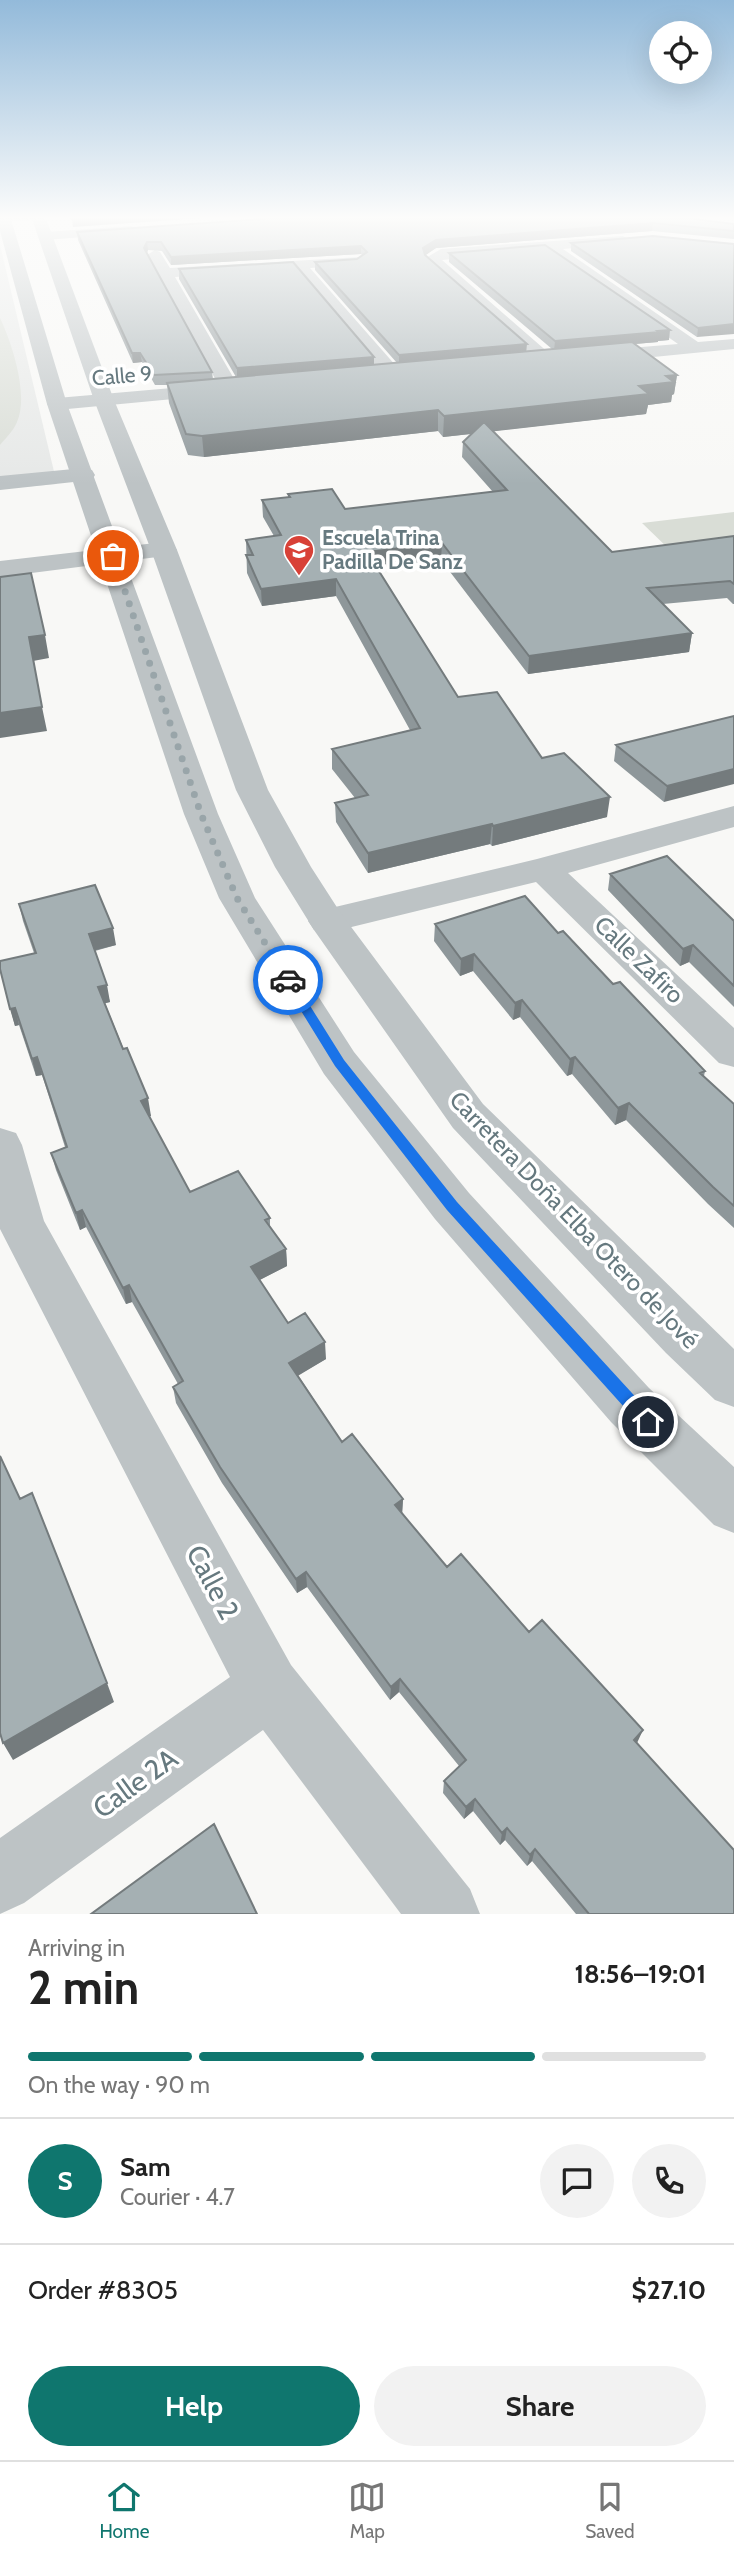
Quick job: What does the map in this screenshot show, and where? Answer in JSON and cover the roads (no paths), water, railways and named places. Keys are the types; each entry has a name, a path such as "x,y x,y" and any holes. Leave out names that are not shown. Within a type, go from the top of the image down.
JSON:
{"street":[{"name":"Carretera Doña Elba Otero de Jové","path":"35,305 57,404 164,550 252,790 293,867 327,921 468,1116 684,1337 734,1383"},
{"name":"Carretera Doña Elba Otero de Jové","path":"57,305 104,400 111,480 113,556 201,814 237,898 340,1063 452,1206 630,1405 734,1505"},
{"name":"Calle 9","path":"57,404 237,389 185,305"},
{"path":"336,305 400,374 367,377"},
{"path":"492,305 562,359"},
{"path":"634,305 695,347"},
{"path":"523,363 734,344"},
{"path":"0,483 111,480"},
{"path":"0,569 164,550"},
{"path":"327,921 543,869 734,817"},
{"name":"Calle Zafiro","path":"543,869 734,1052"},
{"name":"Calle 2","path":"0,1145 11,1229 269,1687 445,1914"},
{"name":"Calle 2A","path":"0,1879 269,1687"}],"place":[{"name":"Escuela Trina Padilla De Sanz","path":"299,577"}]}
